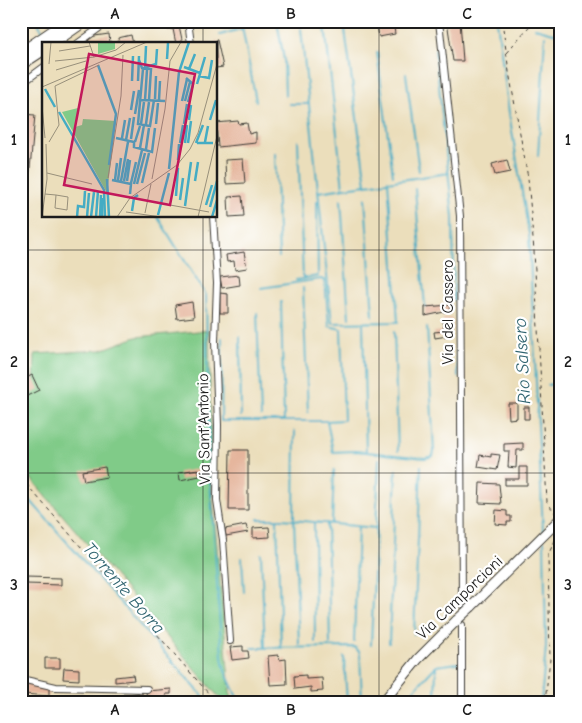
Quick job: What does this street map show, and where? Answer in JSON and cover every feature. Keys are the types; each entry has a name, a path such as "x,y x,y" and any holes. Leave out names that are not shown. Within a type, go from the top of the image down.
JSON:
{"highway":[{"path":"21,53 68,21"},
{"path":"54,42 84,21"},
{"path":"21,64 42,50"}],"main road":[{"name":"Via Camporcioni","path":"383,702 418,659 459,622 466,605 532,548 559,520"}],"street":[{"path":"80,42 110,21"},
{"path":"188,21 192,42"},
{"name":"Via del Cassero","path":"439,21 460,216 466,605"},
{"path":"21,84 42,68"},
{"name":"Via Sant'Antonio","path":"213,218 217,283 215,342 218,425 217,500 223,540 230,641"},
{"path":"459,622 462,702"},
{"path":"21,678 56,687 147,689"}],"path":[{"path":"502,21 528,178 534,251 547,502 559,520 560,532 548,555 550,659 545,702"},
{"path":"506,53 534,21"},
{"path":"537,21 561,29"},
{"path":"21,478 216,702"}],"green space":[{"path":"209,330 212,490 230,692 233,702 223,702 21,467 21,394 34,388 35,354 101,350 136,337"}],"building":[{"path":"166,21 178,21 183,42 176,42 173,29 168,30"},
{"path":"393,21 395,34 379,37 377,25"},
{"path":"447,21 460,21 463,61 453,61"},
{"path":"109,34 110,42 89,42 88,37"},
{"path":"131,35 133,42 119,42 118,38"},
{"path":"218,44 223,67 218,68"},
{"path":"21,114 35,115 27,201 21,200"},
{"path":"238,121 239,124 247,123 249,134 256,132 256,143 218,147 218,123"},
{"path":"243,159 245,183 226,184 225,160"},
{"path":"507,160 510,172 495,175 492,164"},
{"path":"242,196 244,216 229,217 228,197"},
{"path":"244,252 247,268 235,270 234,261 227,262 226,255"},
{"path":"239,275 240,285 222,288 220,277"},
{"path":"220,293 228,294 228,313 220,313"},
{"path":"192,302 194,317 177,319 175,305"},
{"path":"450,305 449,311 425,316 425,307"},
{"path":"452,318 453,330 446,331 447,336 435,338 434,332 444,331 443,319"},
{"path":"32,375 39,390 21,399 21,381"},
{"path":"508,403 517,403 517,418 509,419"},
{"path":"524,407 529,407 529,419 524,419"},
{"path":"523,443 523,450 517,450 516,468 508,467 509,451 504,451 504,444"},
{"path":"230,450 248,450 248,510 229,510"},
{"path":"491,454 500,455 497,470 478,467 480,455 491,457"},
{"path":"105,467 107,477 84,481 82,471"},
{"path":"519,467 527,467 527,485 505,485 505,479 519,479"},
{"path":"198,469 200,476 180,480 179,472"},
{"path":"480,483 499,484 501,504 479,503"},
{"path":"496,510 507,511 507,516 511,516 511,522 507,522 507,525 495,524"},
{"path":"246,525 248,532 226,536 225,529"},
{"path":"269,527 270,537 253,538 253,528"},
{"path":"26,577 61,578 61,585 26,584"},
{"path":"243,646 243,651 248,651 249,658 232,660 230,647"},
{"path":"278,655 279,660 286,659 287,684 270,685 268,656"},
{"path":"45,658 60,658 60,668 45,668"},
{"path":"64,668 79,669 79,680 63,679"},
{"path":"133,675 134,680 115,682 115,677"},
{"path":"306,675 306,679 322,678 323,691 311,692 311,687 295,689 294,676"},
{"path":"24,681 49,688 49,696 23,694"},
{"path":"171,689 171,694 166,694 166,702 147,702 146,691"},
{"path":"142,693 143,702 120,702 119,696"}],"waterway":[{"path":"37,21 42,30"},
{"path":"241,21 256,101"},
{"path":"277,21 284,60 285,96"},
{"path":"291,21 293,25 302,21"},
{"path":"342,21 345,30 366,184"},
{"name":"Rio Salsero","path":"497,21 509,113 529,234 543,531"},
{"path":"325,26 343,188"},
{"path":"535,28 561,35"},
{"path":"220,35 241,29"},
{"path":"301,29 332,323 398,322 388,180"},
{"path":"538,156 545,36"},
{"path":"435,49 453,217 454,300"},
{"path":"377,52 393,175"},
{"path":"406,74 419,171"},
{"path":"557,154 561,97"},
{"path":"289,104 309,104"},
{"path":"298,141 303,278"},
{"path":"275,153 279,257"},
{"path":"318,192 449,173"},
{"path":"415,189 425,307"},
{"path":"365,198 373,316"},
{"path":"341,200 349,318"},
{"path":"296,280 318,276 317,201"},
{"path":"158,218 206,295 209,464 222,657 225,671 239,702"},
{"path":"261,288 321,279 325,281 329,326 341,329 344,420 327,421"},
{"path":"303,288 308,412"},
{"path":"281,302 284,421"},
{"path":"257,313 261,416"},
{"path":"363,323 366,452"},
{"path":"222,338 221,421 327,421 333,452 356,451 425,458 433,456 434,451 427,327"},
{"path":"394,332 398,451"},
{"path":"457,336 458,376"},
{"path":"240,337 241,416"},
{"path":"548,385 561,383"},
{"path":"295,431 294,520 299,644"},
{"path":"371,645 379,459"},
{"path":"414,634 421,466"},
{"path":"332,524 334,470"},
{"path":"389,643 396,470"},
{"name":"Torrente Borra","path":"21,490 208,702"},
{"path":"258,519 282,519 376,528"},
{"path":"277,519 281,647"},
{"path":"314,522 315,642"},
{"path":"327,523 330,644"},
{"path":"354,642 358,526"},
{"name":"Rio Salsero","path":"541,702 546,646 544,541"},
{"path":"261,554 265,648"},
{"path":"242,558 244,592"},
{"path":"252,648 355,647 360,653 362,702"},
{"path":"344,657 347,702"},
{"path":"403,702 436,666 458,663"},
{"path":"435,702 436,667"},
{"path":"411,702 412,692"}]}
